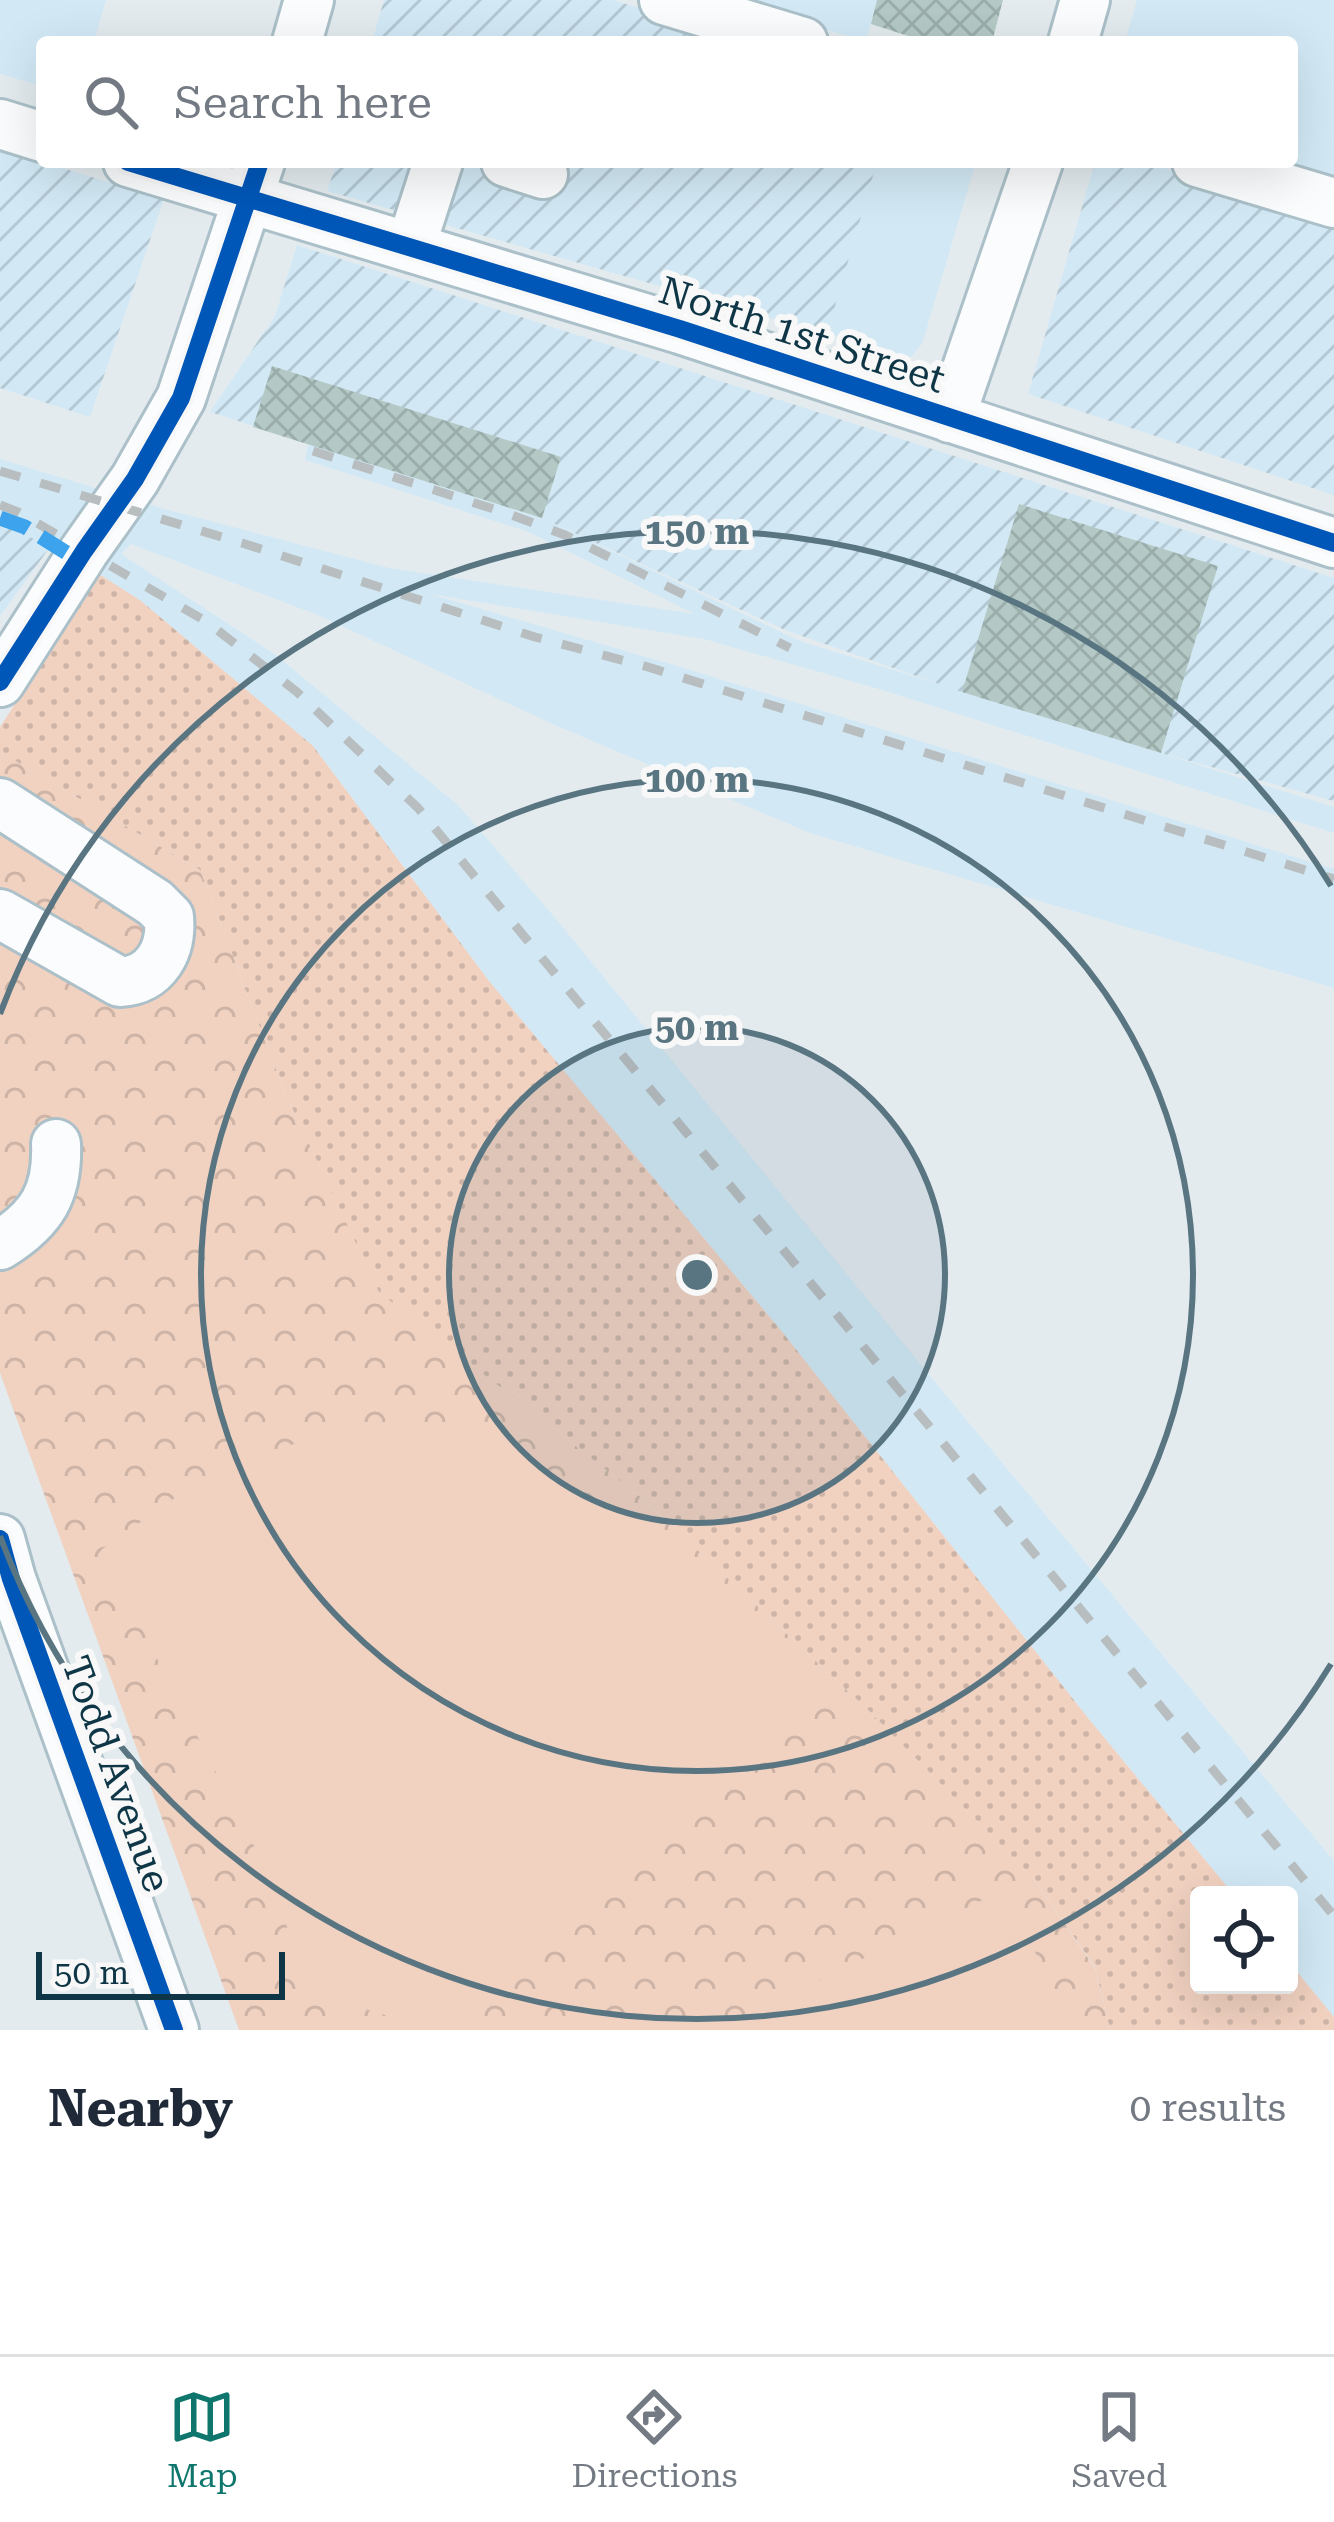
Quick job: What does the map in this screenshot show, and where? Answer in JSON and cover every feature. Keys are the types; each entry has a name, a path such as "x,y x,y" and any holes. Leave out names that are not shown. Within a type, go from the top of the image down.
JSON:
{"street":[{"path":"299,36 309,0"},
{"path":"664,0 782,36"},
{"path":"1074,36 1085,0"},
{"path":"0,124 36,134"},
{"name":"North 1st Street","path":"170,168 254,180 412,246 1334,543"},
{"path":"412,246 436,168"},
{"path":"950,418 1036,168"},
{"path":"1217,168 1334,203"},
{"path":"0,682 135,479 181,398 254,180"},
{"path":"0,803 155,903 169,917 170,935 151,970 133,981 120,982 0,914"},
{"path":"0,1245 18,1234 42,1208 57,1169 56,1144"},
{"name":"Todd Avenue","path":"0,1539 174,2030"}],"shaded area":[{"path":"0,0 106,0 96,36 36,36 36,84 0,74"},
{"path":"384,0 613,0 730,36 374,36"},
{"path":"722,0 877,0 867,36 848,36"},
{"path":"1137,0 1334,0 1334,188 1266,168 1298,168 1298,36 1127,36"},
{"path":"0,149 36,160 36,168 62,168 164,199 90,417 0,388"},
{"path":"335,168 875,168 827,334 327,191"},
{"path":"875,168 974,168 922,344 909,359 827,334"},
{"path":"1093,168 1164,168 1334,222 1334,495 1028,394"},
{"path":"297,245 1334,578 1334,801 962,692 785,630 542,518 210,412 275,316"},
{"path":"308,444 542,518 800,641 1334,807 1334,833 879,689 704,639 430,594 1334,869 1334,988 810,833 557,726 318,615 131,544 121,554 273,653 458,805 561,925 1334,1861 1334,2017 1298,1973 1298,1886 1227,1886 783,1333 489,981 313,746 141,601 0,522 0,459 161,508 389,568 695,614 529,532 305,460"},
{"path":"0,522 50,547 0,616"}],"green space":[{"path":"99,574 141,601 313,746 489,981 783,1333 1227,1886 1190,1886 1190,1994 1298,1994 1298,1973 1334,2017 1334,2030 1110,2030 1095,1967 1033,1878 869,1711 643,1499 379,1293 285,1093 200,870 0,752 0,727"},
{"path":"0,752 200,870 285,1093 379,1292 643,1499 869,1711 1033,1878 1095,1968 1110,2030 239,2030 0,1373"},
{"path":"430,1429 502,1438 655,1543 822,1703 464,2019 398,2019 352,2005 307,1976 254,1846 101,1550 200,1480 328,1431"},
{"path":"1005,1889 1046,1975 1062,2030 718,2030"}],"building":[{"path":"877,0 1003,0 994,36 908,36 871,24"},
{"path":"272,366 561,457 542,518 253,427"},
{"path":"1019,504 1218,566 1161,753 962,692"}],"railway":[{"path":"313,451 565,535 790,648"},
{"path":"0,471 1334,879"},
{"path":"0,505 207,622 297,692 418,808 1334,1916"}],"marked path":[{"path":"0,518 25,527 78,560"}],"cycle path":[{"path":"148,168 680,329 1334,543"},
{"path":"0,682 135,479 181,398 258,168"},
{"path":"0,1539 174,2030"}]}
